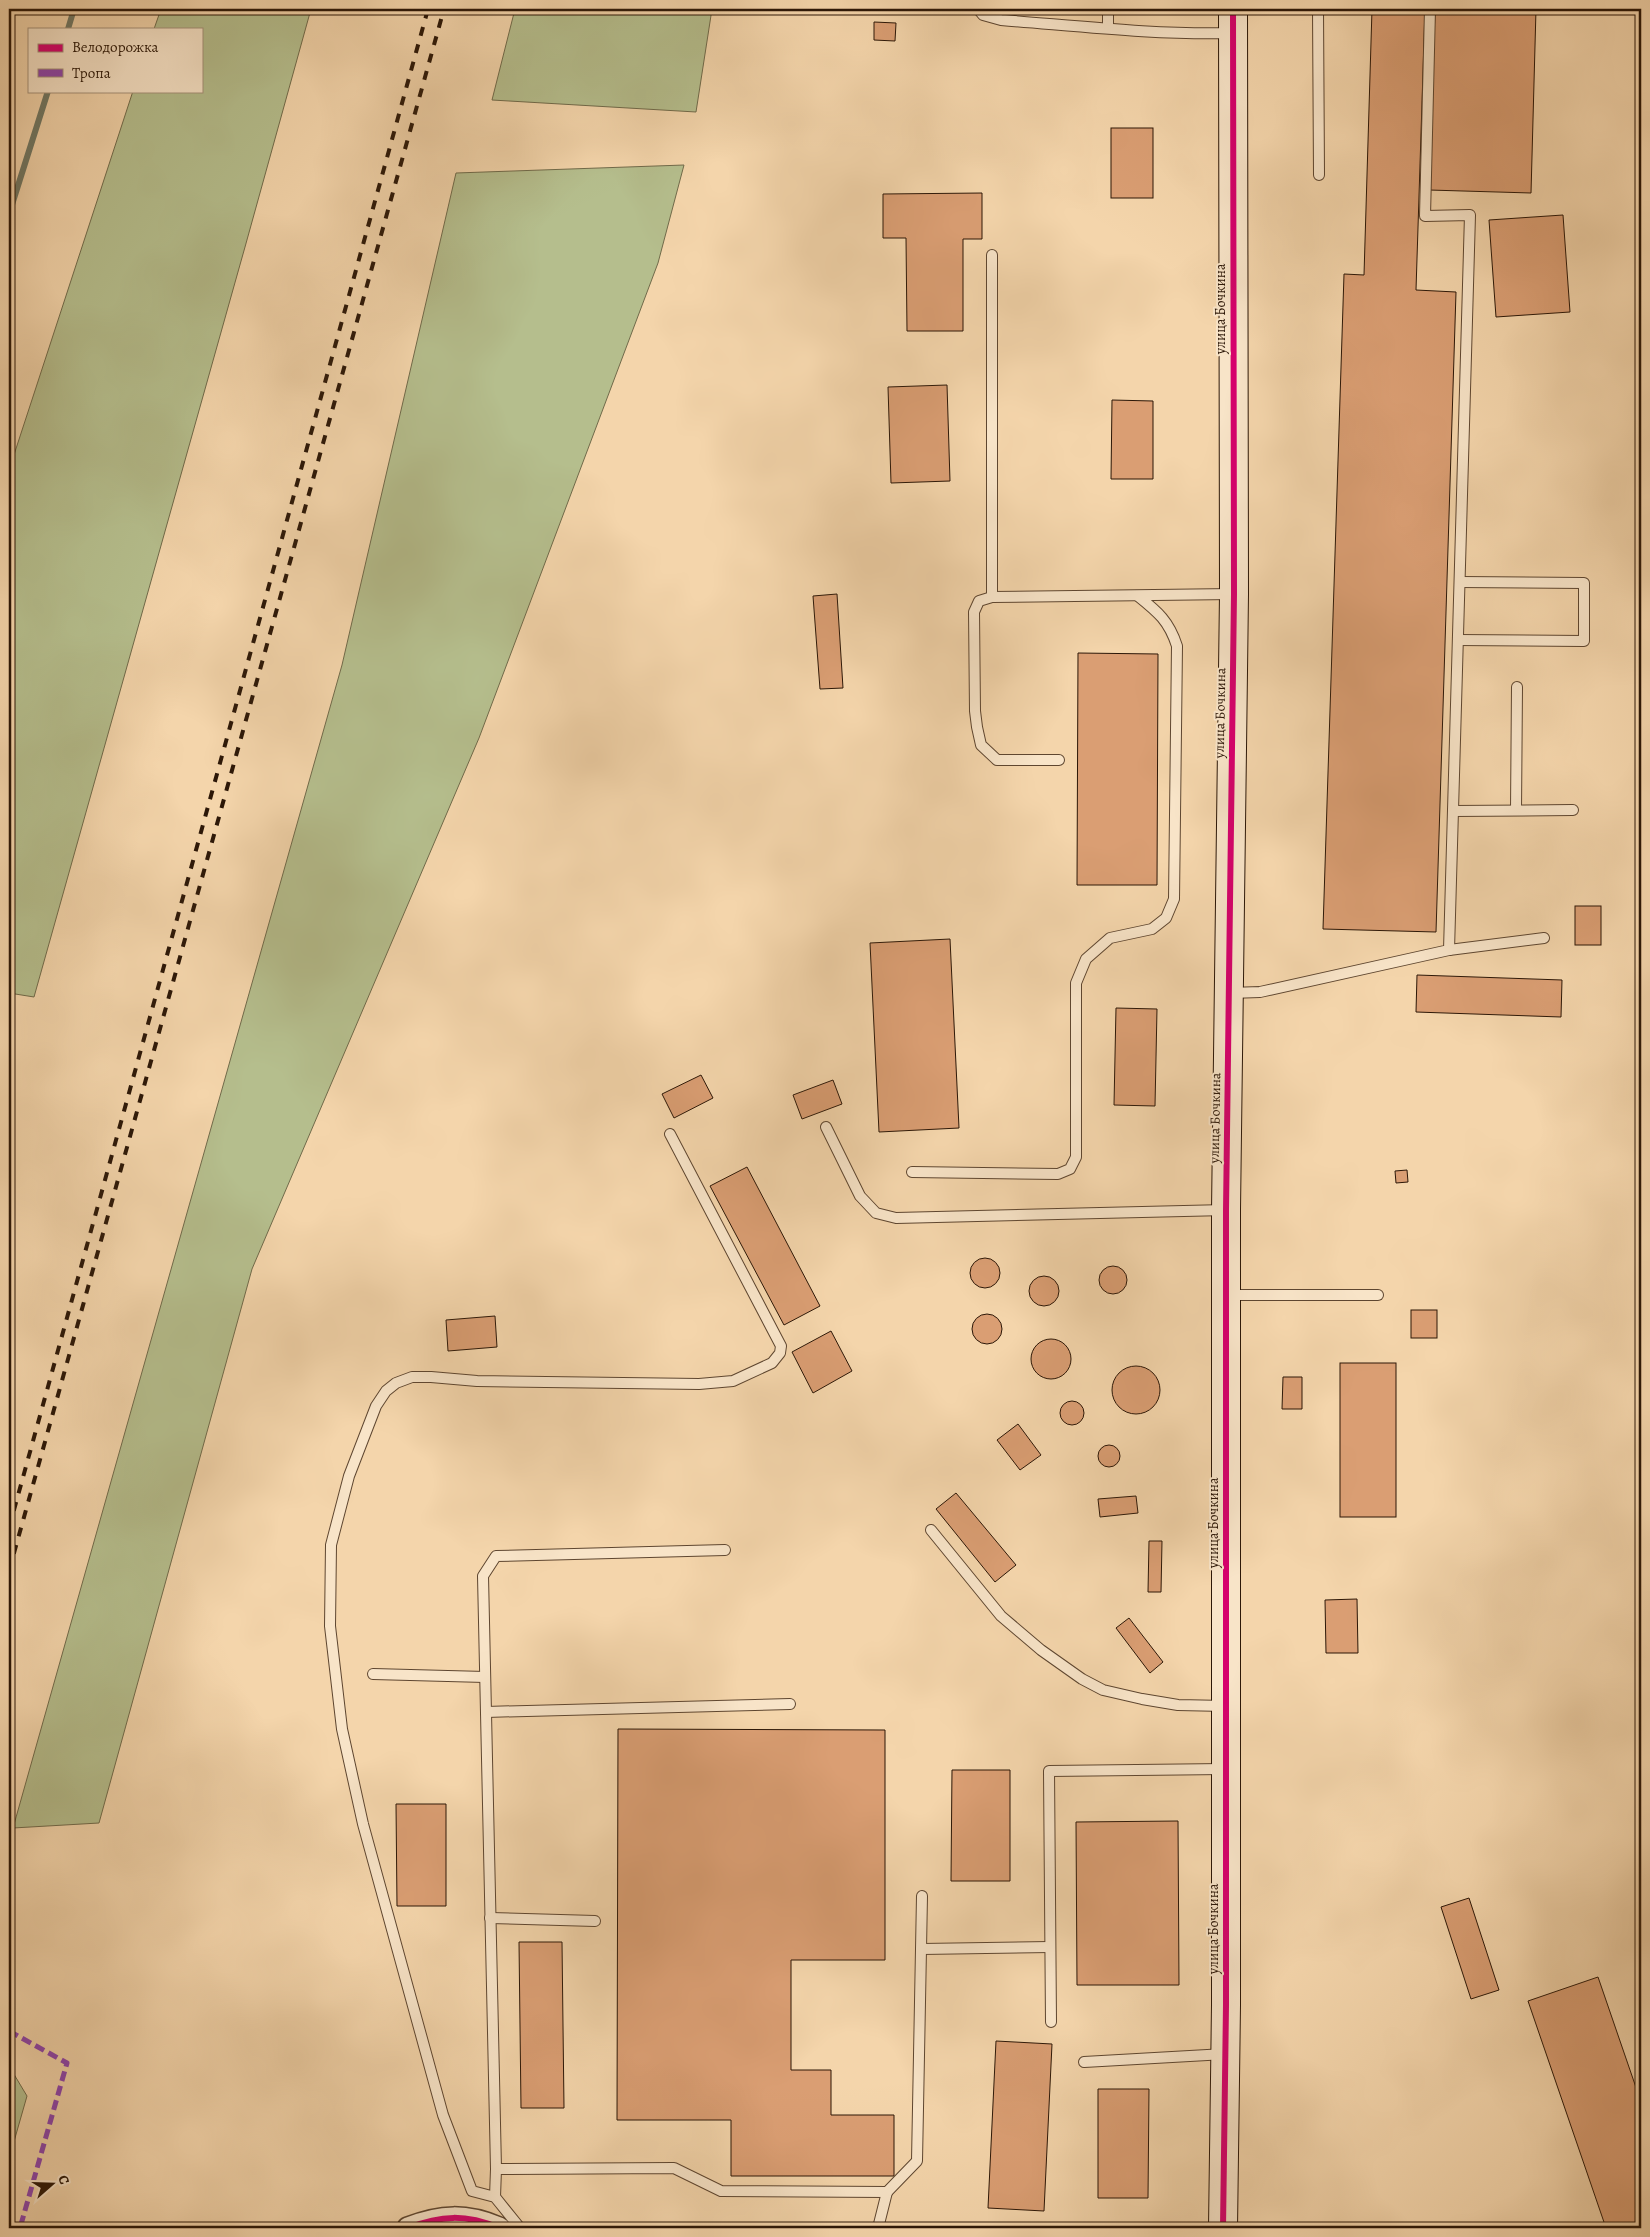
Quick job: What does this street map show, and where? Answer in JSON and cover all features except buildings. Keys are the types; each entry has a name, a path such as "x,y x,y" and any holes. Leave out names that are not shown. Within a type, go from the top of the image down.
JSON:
{"street":[{"name":"улица Бочкина","path":"1223,2228 1226,1210 1234,594 1233,21"},
{"path":"408,2228 430,2221 464,2217 499,2228"}],"lane":[{"path":"978,9 983,15 1001,20 1108,28 1120,31 1191,34 1233,21"},
{"path":"1108,9 1108,28"},
{"path":"1318,9 1319,175"},
{"path":"1430,9 1425,216 1470,215 1449,950"},
{"path":"992,255 992,597"},
{"path":"1458,640 1584,641 1584,583 1460,582"},
{"path":"1059,760 997,760 981,745 975,711 974,612 980,601 992,597 1234,594"},
{"path":"912,1172 1058,1174 1070,1169 1076,1157 1076,983 1086,959 1110,938 1152,929 1166,918 1174,898 1177,646 1171,628 1161,615 1138,596"},
{"path":"1516,810 1517,688"},
{"path":"1454,811 1573,810"},
{"path":"1229,993 1260,992 1449,950 1544,938"},
{"path":"826,1127 860,1196 876,1213 896,1218 1226,1210"},
{"path":"520,2228 495,2197 472,2191 443,2116 363,1824 342,1729 330,1626 331,1545 348,1476 376,1406 386,1391 396,1383 412,1377 431,1377 477,1381 700,1384 733,1381 772,1363 780,1353 781,1346 670,1134"},
{"path":"1226,1295 1378,1295"},
{"path":"931,1530 1001,1616 1041,1650 1082,1679 1103,1690 1142,1699 1178,1704 1225,1706"},
{"path":"495,2197 496,2169 483,1576 496,1556 725,1550"},
{"path":"372,1674 485,1677"},
{"path":"486,1712 790,1704"},
{"path":"1051,2022 1049,1771 1225,1770"},
{"path":"878,2228 887,2192 917,2161 922,1896"},
{"path":"490,1918 595,1921"},
{"path":"922,1949 1050,1947"},
{"path":"1084,2062 1225,2054"},
{"path":"496,2169 674,2168 721,2191 887,2192"}],"green space":[{"path":"161,9 311,9 34,997 9,993 9,470 133,92 202,92 202,28 154,28"},
{"path":"515,9 712,9 696,112 492,100"},
{"path":"684,165 658,263 479,738 252,1269 99,1823 13,1828 342,665 456,173"},
{"path":"9,2066 27,2096 9,2159"}],"waterway":[{"path":"68,28 74,9"},
{"path":"9,214 48,92"}],"railway":[{"path":"9,1528 428,9"},
{"path":"9,1571 444,9"}],"marked path":[{"path":"9,2031 67,2063 20,2228"}],"cycle path":[{"path":"1223,2228 1226,2005 1226,1210 1234,594 1233,9"},
{"path":"408,2228 432,2221 454,2218 476,2220 499,2228"}]}
